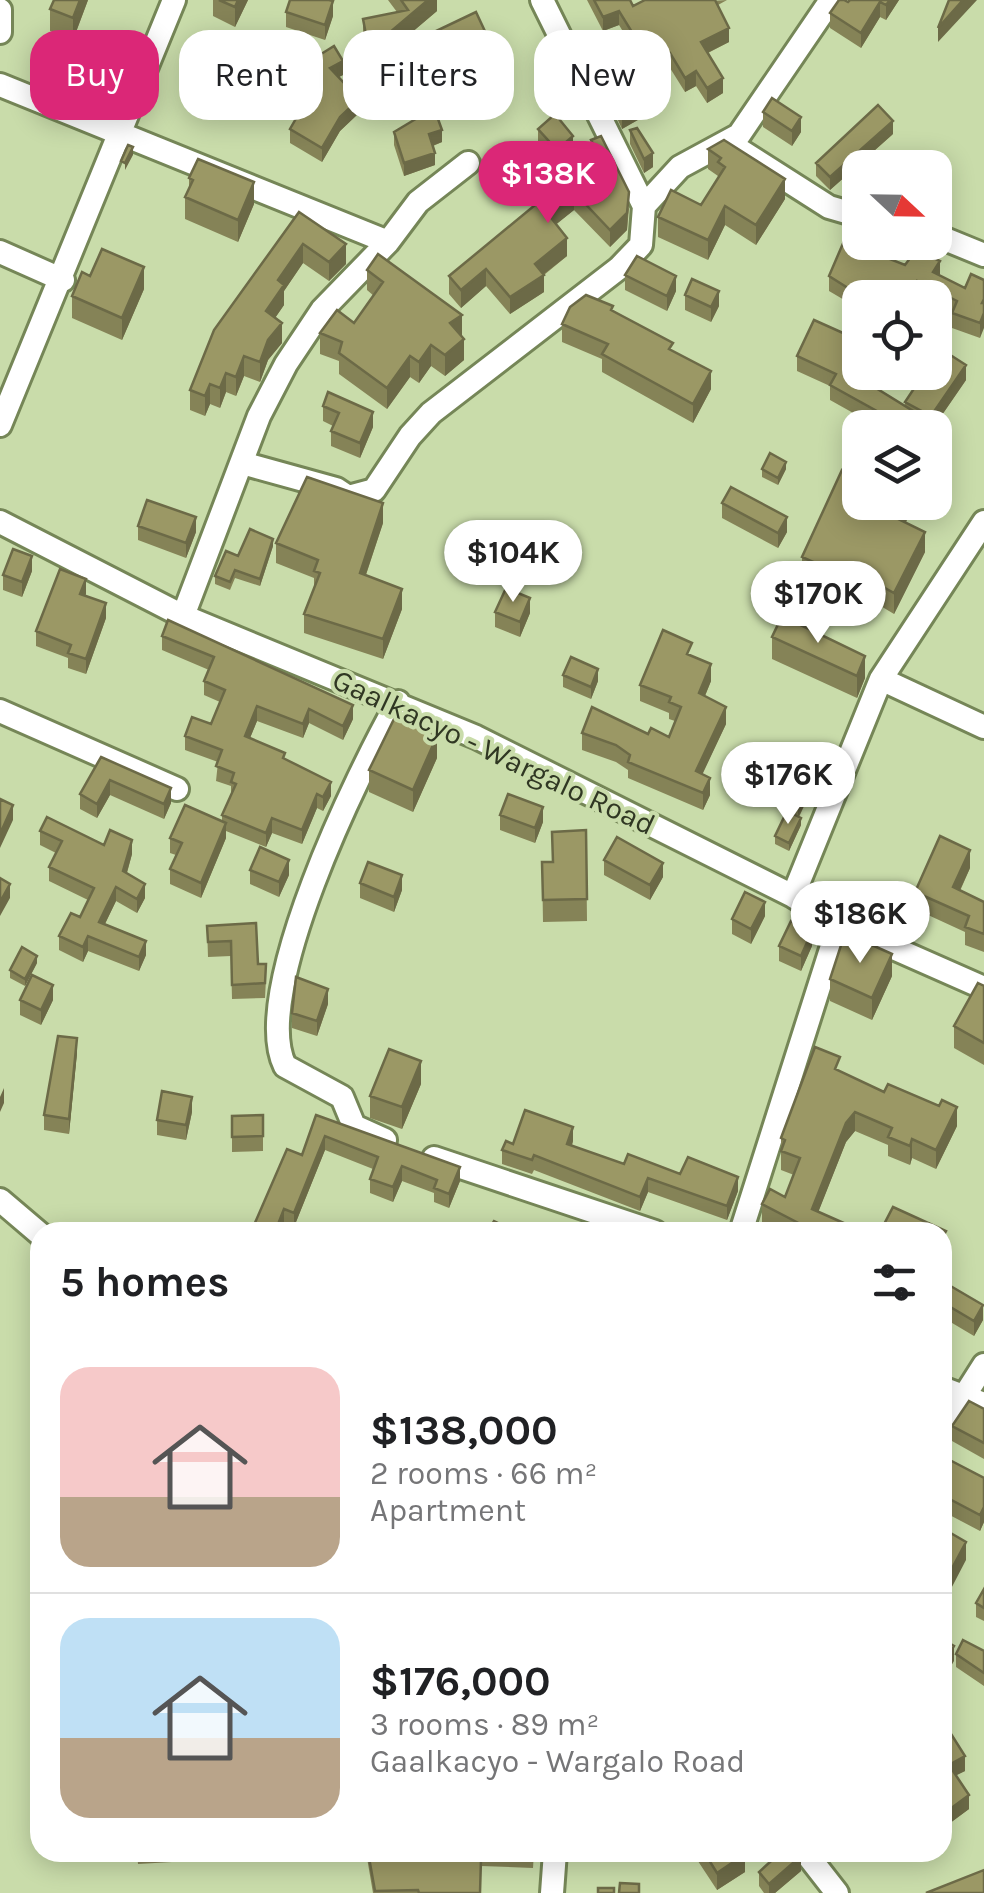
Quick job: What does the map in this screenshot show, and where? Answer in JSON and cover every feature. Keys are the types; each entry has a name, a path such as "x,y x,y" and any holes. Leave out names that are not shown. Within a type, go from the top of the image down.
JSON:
{"street":[{"path":"0,424 63,280 118,132 174,0"},
{"path":"242,462 348,497 374,490 410,436 431,413 619,268 641,244 644,206 542,0"},
{"path":"644,206 680,168 739,135 831,0"},
{"path":"0,10 0,32"},
{"path":"0,85 388,242"},
{"path":"727,142 829,207 842,211"},
{"path":"183,616 242,462 286,364 322,310 388,242 418,202 468,164"},
{"path":"952,242 984,255"},
{"path":"0,252 63,280"},
{"path":"792,896 881,679 984,522"},
{"name":"Gaalkacyo - Wargalo Road","path":"2,530 183,616 398,702 792,896 839,924 984,988"},
{"path":"881,679 984,727"},
{"path":"398,702 334,835 298,934 275,1034 285,1066 342,1097 360,1132 626,1222"},
{"path":"0,711 177,790"},
{"path":"745,1222 839,924"},
{"path":"0,1200 30,1226"},
{"path":"952,1394 984,1365"},
{"path":"952,1394 984,1404"},
{"path":"552,1893 554,1862"},
{"path":"813,1862 837,1893"}],"building":[{"path":"54,0 80,0 73,18 50,9"},
{"path":"219,0 238,0 235,7"},
{"path":"290,0 333,1 325,25 286,12"},
{"path":"401,0 428,0 393,30 365,30 363,19 408,10"},
{"path":"594,0 630,0 633,6 645,0 715,0 729,28 701,42 723,78 707,88 696,71 685,78 671,55 671,30 631,30 619,11 603,17"},
{"path":"839,0 890,0 886,5 880,2 861,33 830,13"},
{"path":"949,0 963,0 938,28"},
{"path":"476,12 484,30 438,30"},
{"path":"334,46 343,61 330,68 343,82 343,114 322,148 290,129 295,120 323,120 323,53"},
{"path":"772,98 801,117 792,131 763,112"},
{"path":"878,105 893,121 860,150 842,150 842,166 830,177 816,163"},
{"path":"414,120 438,120 442,130 429,134 435,153 404,163 394,132"},
{"path":"548,120 560,120 573,136 557,150 538,129"},
{"path":"637,128 653,153 644,159 630,130"},
{"path":"601,136 629,192 627,213 610,230 574,192 548,214 567,238 535,264 544,275 510,297 486,269 461,290 449,276 598,153 591,140"},
{"path":"724,140 785,179 756,225 725,206 708,240 658,217 671,190 701,205 725,167 718,162 721,158 708,149"},
{"path":"128,145 133,147 125,163 121,161"},
{"path":"198,159 254,182 238,220 185,197"},
{"path":"299,212 346,244 329,262 303,244 278,280 284,285 266,311 282,323 268,340 260,362 244,356 236,377 226,373 220,388 210,384 205,396 190,390 214,330"},
{"path":"842,246 842,260 892,260 905,265 909,260 938,260 933,272 949,280 842,280 842,284 829,276"},
{"path":"102,249 144,267 122,318 72,296 82,272 90,276"},
{"path":"378,254 462,315 450,323 464,339 445,355 431,345 419,362 410,356 387,388 339,353 342,342 320,333 337,310 354,323 383,282 367,270"},
{"path":"637,256 676,276 667,296 625,275"},
{"path":"971,274 984,280 984,313 980,323 952,313 957,301 952,298 952,282 965,288"},
{"path":"692,279 719,291 711,307 685,295"},
{"path":"586,295 613,306 611,310 673,343 669,349 711,371 693,404 602,354 608,344 562,324 570,307"},
{"path":"814,320 842,333 842,390 879,390 911,410 875,410 830,385 836,374 797,356"},
{"path":"952,356 966,365 952,385"},
{"path":"913,390 949,390 935,410 920,410 905,402"},
{"path":"328,392 373,412 360,443 331,431 339,413 323,406"},
{"path":"770,453 786,462 778,478 762,469"},
{"path":"842,470 842,520 900,520 925,532 894,593 874,582 871,588 802,557"},
{"path":"307,477 383,503 360,573 402,589 383,639 304,614 320,573 314,571 318,560 276,543"},
{"path":"731,487 787,517 778,533 722,503"},
{"path":"147,500 196,517 186,543 138,526"},
{"path":"250,529 273,539 260,579 235,570 230,582 215,576 226,551 238,556"},
{"path":"13,549 32,556 22,582 3,575"},
{"path":"60,569 86,579 80,594 106,603 86,659 68,653 71,645 36,631"},
{"path":"506,588 530,598 520,622 495,612"},
{"path":"782,616 865,656 857,676 772,637"},
{"path":"168,620 353,705 343,726 309,709 303,724 257,706 245,736 285,753 283,758 331,782 323,797 317,794 302,830 272,818 266,833 222,815 236,784 231,782 234,773 216,766 222,750 185,736 192,717 211,724 225,690 204,681 214,657 162,636"},
{"path":"663,630 692,643 687,654 711,664 699,693 726,707 696,771 710,778 703,793 628,762 630,755 616,745 582,733 592,707 648,734 651,728 669,737 681,707 669,702 671,697 640,685"},
{"path":"571,657 598,669 591,687 563,675"},
{"path":"395,717 437,736 413,790 369,770"},
{"path":"101,757 171,788 164,804 110,780 97,804 80,794"},
{"path":"797,767 812,774 798,803 783,796"},
{"path":"508,794 543,807 535,828 500,815"},
{"path":"0,799 13,805 0,834"},
{"path":"185,805 226,823 201,883 170,869 182,843 170,838"},
{"path":"787,811 801,818 789,843 775,836"},
{"path":"47,817 104,845 110,830 132,840 123,871 145,884 137,899 116,887 99,922 146,941 139,957 88,936 83,947 59,936 71,913 80,917 94,888 49,867 62,841 40,831"},
{"path":"586,830 587,899 543,900 542,862 553,862 552,832"},
{"path":"940,836 970,850 953,887 984,902 984,934 965,927 969,916 915,892"},
{"path":"617,837 663,863 650,885 604,860"},
{"path":"260,847 289,860 279,882 250,870"},
{"path":"368,862 402,875 394,897 360,883"},
{"path":"0,878 10,884 0,902"},
{"path":"745,892 765,902 751,929 732,919"},
{"path":"791,921 812,931 801,956 779,946"},
{"path":"256,923 258,964 266,964 265,983 232,985 231,941 208,942 207,926"},
{"path":"845,933 892,954 872,998 830,979"},
{"path":"22,947 37,956 25,979 10,970"},
{"path":"32,975 53,985 41,1010 20,1000"},
{"path":"296,977 328,989 317,1021 292,1013"},
{"path":"978,983 984,986 984,1043 954,1026"},
{"path":"58,1036 77,1038 69,1119 44,1115"},
{"path":"815,1047 840,1057 835,1069 884,1092 888,1084 939,1106 942,1100 957,1107 936,1150 912,1139 910,1146 888,1137 892,1128 855,1112 846,1123 812,1209 841,1222 797,1222 762,1204 770,1189 785,1197 800,1158 781,1151 785,1140 781,1138"},
{"path":"389,1049 421,1061 402,1107 370,1096"},
{"path":"162,1091 192,1097 186,1125 157,1120"},
{"path":"525,1110 573,1127 567,1144 624,1164 628,1154 680,1174 688,1157 738,1177 727,1206 648,1178 640,1197 534,1155 532,1160 502,1150 506,1141 513,1144"},
{"path":"263,1115 263,1136 232,1137 232,1116"},
{"path":"316,1115 460,1167 449,1194 434,1188 437,1180 402,1166 393,1187 370,1179 378,1157 325,1136 294,1213 284,1209 279,1222 255,1222 287,1149 302,1155"},
{"path":"893,1207 926,1222 885,1222"},
{"path":"952,1287 983,1305 974,1321 952,1308"},
{"path":"969,1401 984,1409 984,1443 952,1426"},
{"path":"952,1461 984,1478 984,1507 980,1515 952,1500"},
{"path":"952,1534 966,1542 952,1568"},
{"path":"984,1589 984,1608 976,1603"},
{"path":"963,1640 984,1651 984,1673 956,1654"},
{"path":"952,1735 965,1756 952,1763"},
{"path":"952,1770 969,1795 952,1808"},
{"path":"370,1862 481,1862 480,1893 375,1891"},
{"path":"710,1862 733,1862 717,1873"},
{"path":"770,1862 794,1862 769,1884 759,1872"},
{"path":"984,1870 984,1893 926,1893"},
{"path":"620,1883 639,1884 639,1893 619,1893"},
{"path":"598,1888 614,1888 614,1893 598,1893"}]}
